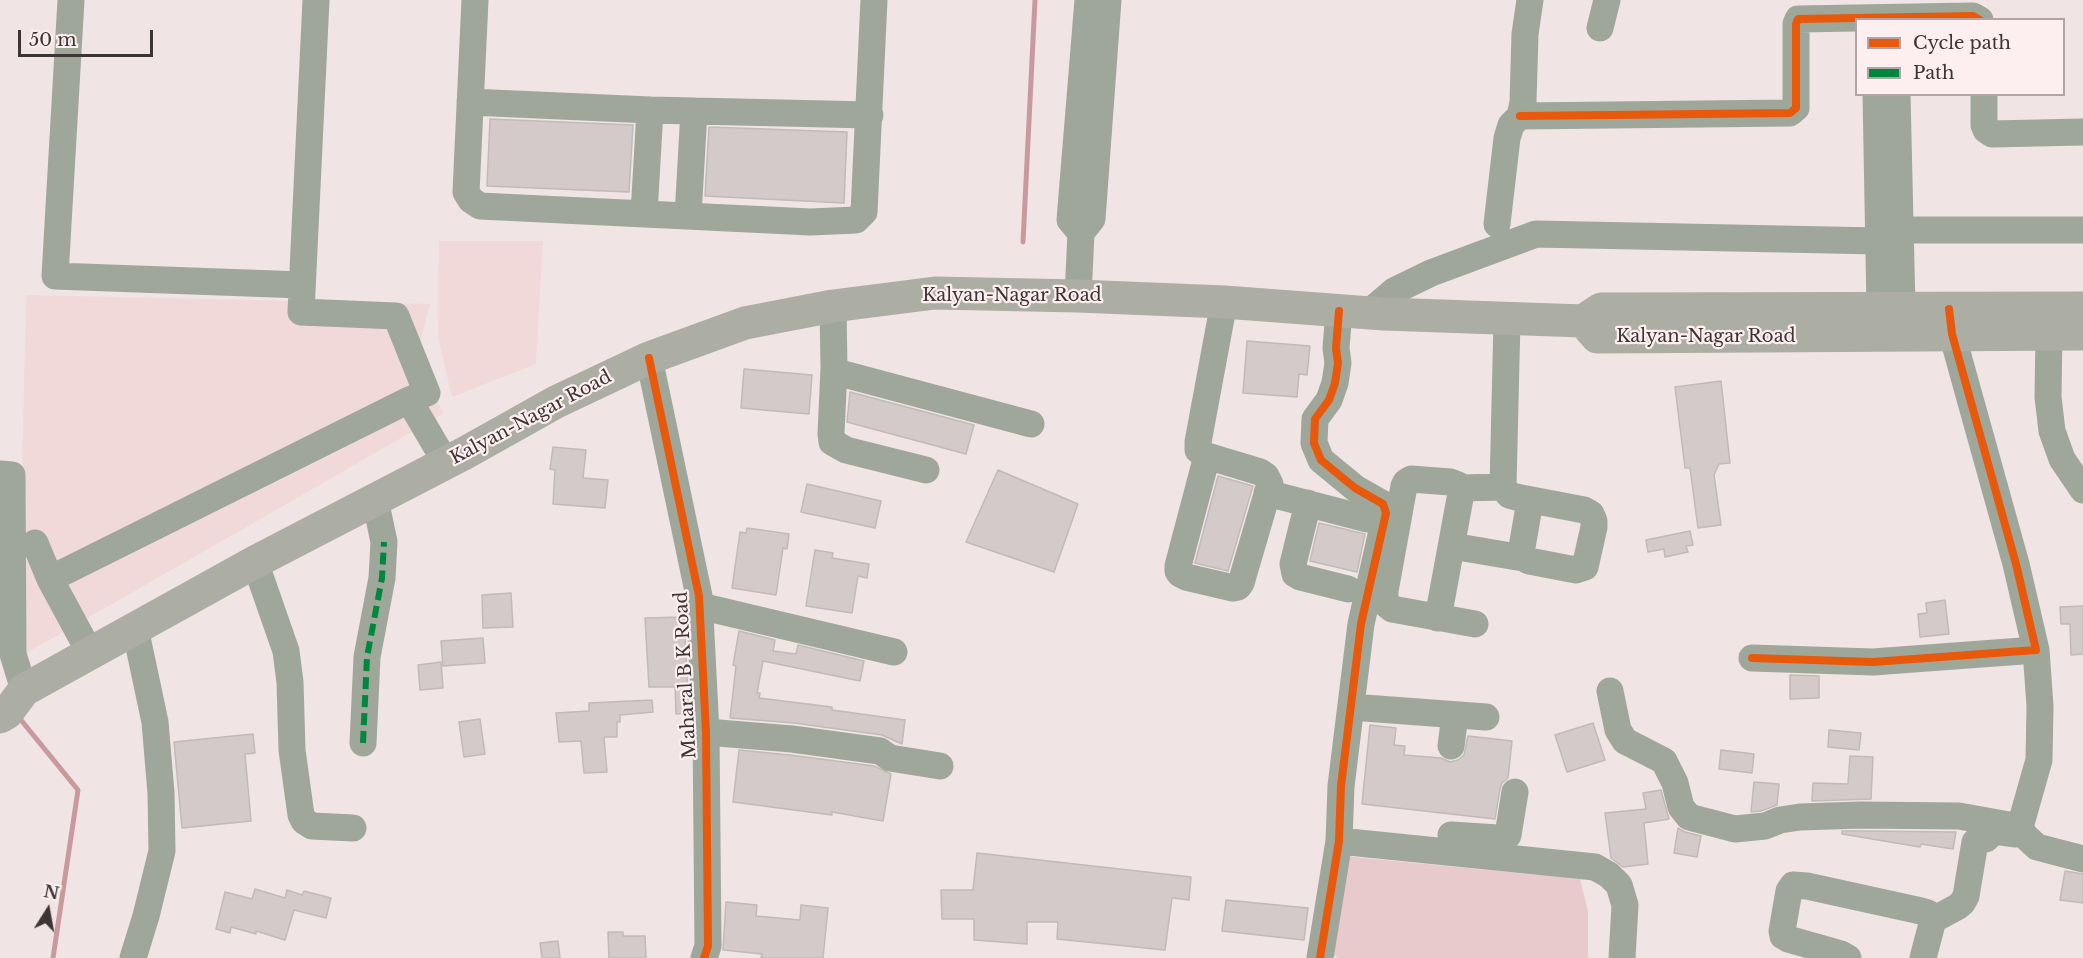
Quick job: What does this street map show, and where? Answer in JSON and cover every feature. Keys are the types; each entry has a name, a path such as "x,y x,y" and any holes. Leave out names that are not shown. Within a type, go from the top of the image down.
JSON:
{"highway":[{"name":"Kalyan-Nagar Road","path":"12,689 90,653 255,562 556,402 649,358 745,323 833,306 934,293 1078,296 1224,302 1507,320 1583,321 1597,337 1950,321 2049,334 2083,334"},
{"path":"1583,321 1601,309 1891,309 1950,321 2083,308"},
{"path":"0,717 7,712 12,689"}],"street":[{"path":"71,0 55,276 302,285"},
{"path":"50,579 427,393 396,316 301,312 316,0"},
{"path":"475,0 466,192 471,200 480,206 810,222 856,220 864,212 874,0"},
{"path":"1081,233 1070,219 1088,0"},
{"path":"1078,296 1081,233 1092,219 1108,0"},
{"path":"1497,224 1507,138 1511,125 1520,116 1523,102 1525,34 1530,0"},
{"path":"1600,28 1608,0"},
{"path":"1873,0 1888,13"},
{"path":"1520,116 1790,112 1796,108 1796,24 1798,19 1888,13 1976,18"},
{"path":"1876,96 1889,235 1891,309"},
{"path":"1889,235 1897,96"},
{"path":"1984,96 1984,125 1986,130 1992,134 2083,132"},
{"path":"470,102 650,110 870,115"},
{"path":"644,214 650,110"},
{"path":"688,216 694,111"},
{"path":"1357,772 1361,624 1386,513 1383,504 1355,488 1321,460 1314,443 1315,419 1329,400 1335,383 1338,363 1336,348 1353,312 1431,273 1536,234 1889,235 2083,230"},
{"path":"1207,456 1178,566 1180,574 1233,588 1238,587 1241,584 1270,484 1266,476 1207,456 1198,450 1224,302"},
{"path":"833,306 832,442 846,450 926,470"},
{"path":"1452,546 1580,570 1587,562 1594,527 1591,514 1584,510 1509,495 1503,487 1507,320"},
{"path":"1950,321 2016,564 2036,650 2040,706 2039,760 2023,831"},
{"path":"2049,334 2048,397 2052,431 2062,459 2083,490"},
{"name":"Maharal B K Road","path":"649,358 700,606 706,732 708,946 704,958"},
{"path":"834,368 840,373 1031,424"},
{"path":"409,400 446,462"},
{"path":"0,474 12,475 12,689"},
{"path":"1475,624 1392,609 1384,600 1406,482 1411,479 1450,482 1460,488 1503,487"},
{"path":"1438,618 1461,493 1460,488"},
{"path":"1267,493 1367,519"},
{"path":"363,743 367,657 382,578 384,543 375,500"},
{"path":"1523,558 1521,553 1530,501"},
{"path":"1308,503 1293,564 1295,574 1348,589"},
{"path":"35,543 50,579 90,653"},
{"path":"255,562 287,658 292,750 301,815 304,821 312,826 352,828"},
{"path":"700,606 894,652"},
{"path":"133,958 162,852 161,794 155,722 135,628"},
{"path":"1752,658 1873,662 2036,650"},
{"path":"1610,691 1618,730 1625,741 1664,761 1675,783 1682,807 1689,817 1735,829 1765,826 1780,820 1800,817 1959,816 2023,831 2037,847 2083,859"},
{"path":"1358,708 1486,717"},
{"path":"1320,958 1339,834 1341,786 1358,708"},
{"path":"1451,746 1455,715"},
{"path":"706,732 880,751 890,758 940,766"},
{"path":"1339,834 1498,838 1508,835 1515,792"},
{"path":"1923,958 1933,920 1962,903 1968,888 1973,847 1977,840 1986,839 1994,831 2023,831"},
{"path":"1339,834 1595,867 1608,874 1619,885 1625,905 1622,958"},
{"path":"1848,958 1783,936 1789,891 1793,885 1922,911 1933,920"}],"shaded area":[{"path":"439,241 543,241 536,364 452,397 438,337"},
{"path":"26,295 430,304 418,350 443,414 18,658"},
{"path":"1344,856 1580,879 1588,911 1588,958 1338,958 1325,949"}],"building":[{"path":"490,119 633,125 629,192 487,186"},
{"path":"709,127 847,132 844,203 705,196"},
{"path":"1247,341 1310,346 1307,375 1299,374 1297,397 1243,393"},
{"path":"744,369 812,375 809,414 741,408"},
{"path":"1721,381 1730,463 1719,464 1714,475 1721,525 1698,528 1690,468 1685,468 1675,387"},
{"path":"850,392 974,425 966,454 847,422"},
{"path":"553,447 586,450 583,478 608,480 605,508 553,504 555,470 550,469"},
{"path":"998,470 1078,504 1054,572 966,542"},
{"path":"1218,476 1253,486 1228,571 1195,563"},
{"path":"807,484 881,501 875,528 801,512"},
{"path":"1319,523 1365,534 1357,572 1310,561"},
{"path":"747,528 789,534 787,549 783,548 776,595 732,588 740,532 746,533"},
{"path":"1690,531 1693,545 1686,546 1688,552 1665,557 1664,549 1648,552 1646,540"},
{"path":"815,550 833,553 832,558 869,564 867,578 858,576 852,613 806,606"},
{"path":"511,593 513,627 483,628 482,595"},
{"path":"1945,600 1949,634 1920,637 1918,614 1927,613 1926,603"},
{"path":"2083,606 2083,654 2071,655 2070,624 2061,624 2060,607"},
{"path":"684,617 689,713 676,714 675,687 649,687 645,618"},
{"path":"739,631 775,640 773,651 796,654 798,645 864,661 860,681 763,661 757,693 760,693 759,698 832,707 832,710 905,720 902,744 882,735 794,723 730,718 736,666 733,665"},
{"path":"483,638 485,663 443,666 441,641"},
{"path":"441,662 443,688 420,690 418,665"},
{"path":"1790,675 1819,676 1819,698 1790,699"},
{"path":"652,700 653,712 620,715 620,722 617,722 617,737 604,737 607,772 584,773 581,741 559,742 556,713 589,711 589,703"},
{"path":"480,719 485,754 464,757 459,722"},
{"path":"1593,723 1605,760 1567,772 1555,735"},
{"path":"1370,725 1396,728 1394,745 1405,746 1404,755 1441,758 1450,762 1464,755 1468,736 1512,741 1508,778 1502,783 1500,789 1495,819 1362,804"},
{"path":"1829,730 1861,733 1859,750 1828,747"},
{"path":"253,734 255,753 245,754 251,821 182,828 174,742"},
{"path":"739,750 874,766 891,774 883,821 832,812 832,815 733,802"},
{"path":"1721,750 1754,754 1752,773 1719,769"},
{"path":"1850,756 1873,757 1871,799 1812,801 1813,783 1848,784"},
{"path":"1754,782 1779,784 1777,805 1751,812"},
{"path":"1661,790 1669,819 1644,823 1648,864 1623,867 1611,858 1605,813 1646,809 1643,793"},
{"path":"1678,828 1701,836 1697,857 1674,853"},
{"path":"1842,831 1956,832 1953,849 1921,844 1920,847 1842,834"},
{"path":"977,853 1191,877 1189,900 1172,898 1165,950 1057,939 1058,922 1027,922 1027,944 974,940 974,919 942,919 941,890 973,890"},
{"path":"2065,871 2083,874 2083,903 2060,900"},
{"path":"255,889 285,898 287,890 302,895 304,891 331,898 326,918 294,910 285,940 256,931 256,934 231,927 230,933 216,929 225,892 252,899"},
{"path":"1226,900 1308,908 1304,940 1222,931"},
{"path":"726,902 757,905 756,916 800,920 801,905 828,908 823,958 761,958 762,954 723,950"},
{"path":"608,932 623,932 623,936 645,936 646,958 609,958"},
{"path":"558,941 560,958 542,958 540,943"}],"waterway":[{"path":"1023,242 1035,0"},
{"path":"21,720 78,790 53,958"}],"marked path":[{"path":"363,743 367,657 382,578 384,542"}],"cycle path":[{"path":"1856,18 1973,16 1976,18"},
{"path":"1520,116 1790,113 1796,108 1796,24 1798,19 1855,18"},
{"path":"1752,658 1873,662 2036,650 2016,564 1952,334 1949,309"},
{"path":"1320,958 1339,841 1341,786 1361,624 1386,513 1383,504 1355,488 1321,460 1314,443 1315,419 1329,400 1335,383 1338,363 1336,348 1339,311"},
{"path":"649,358 699,596 706,732 708,946 704,958"}]}
